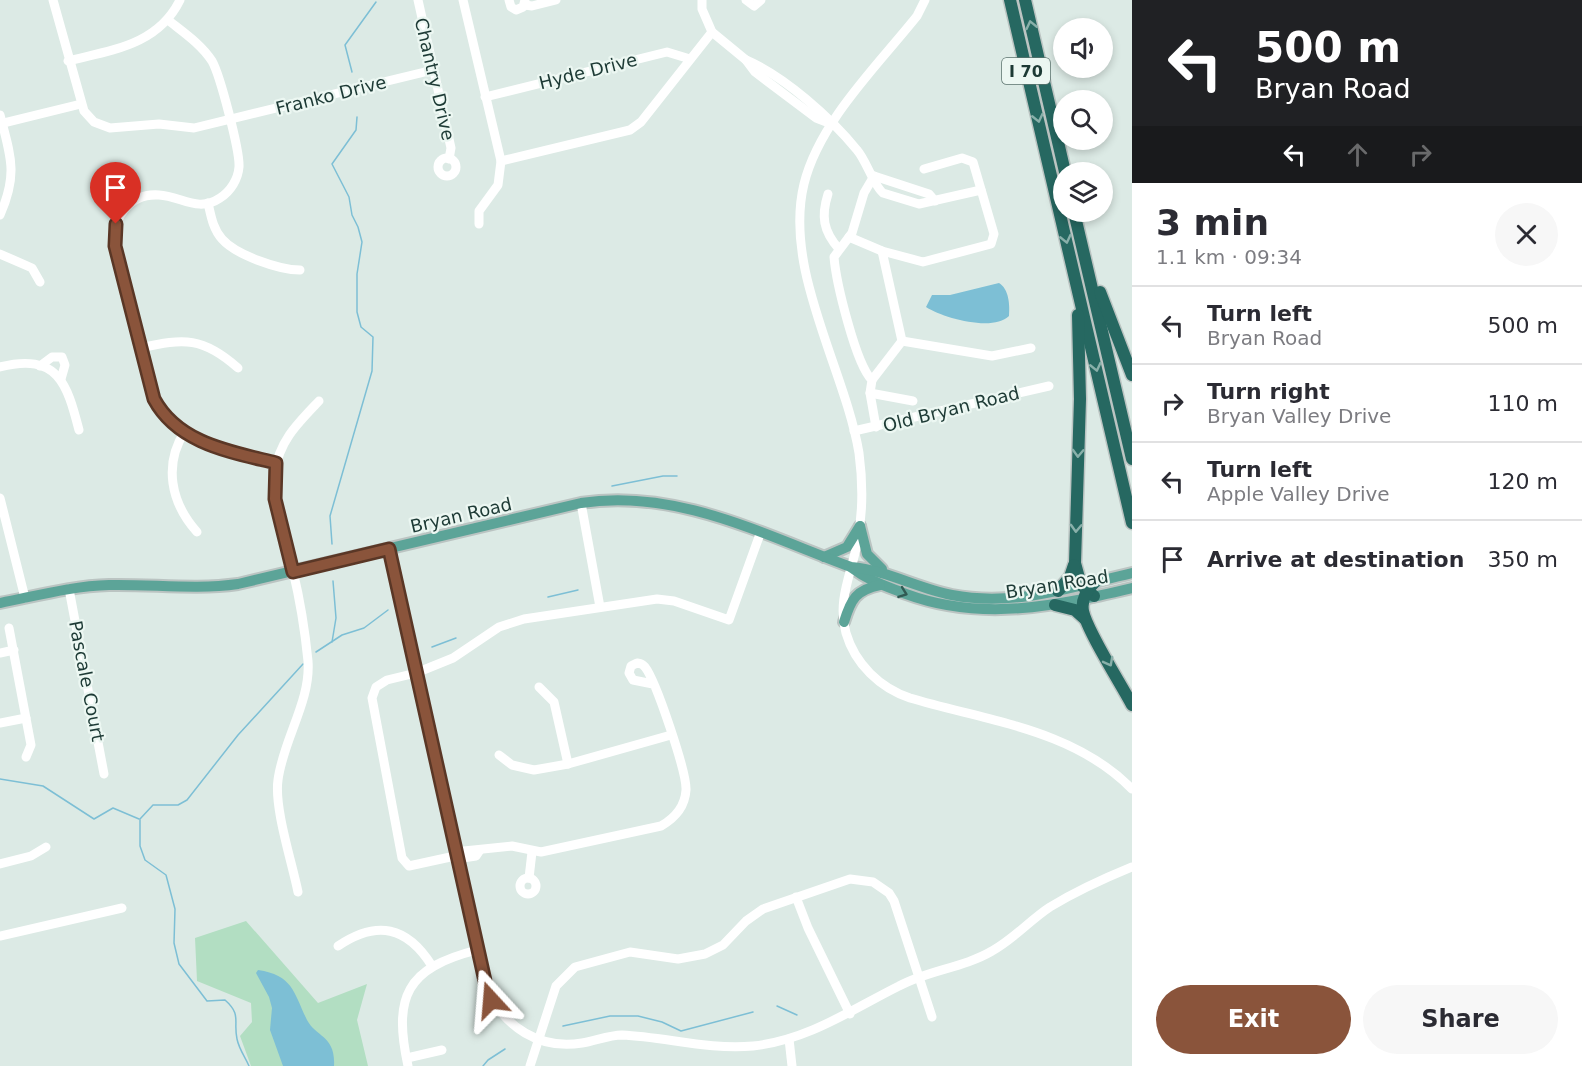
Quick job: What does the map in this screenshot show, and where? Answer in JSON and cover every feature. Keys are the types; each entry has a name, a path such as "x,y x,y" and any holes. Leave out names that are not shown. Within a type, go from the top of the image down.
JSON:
{"highway":[{"name":"I 70","path":"1010,0 1132,523"},
{"name":"I 70","path":"1025,0 1063,162"},
{"path":"1077,222 1132,459"},
{"path":"1080,235 1116,338 1132,375"},
{"path":"1058,591 1070,578 1075,563 1080,399 1078,290"},
{"path":"1075,563 1086,593 1085,619"},
{"path":"1086,593 1095,582"},
{"path":"1055,605 1075,610 1085,619 1132,705"}],"main road":[{"name":"Bryan Road","path":"0,603 69,589 111,585 204,588 238,584 581,503 622,500 657,501 696,510 851,567 868,580 881,585 922,600 955,607 1000,610 1055,605 1086,593"},
{"path":"824,557 847,547 860,526"},
{"path":"860,526 862,540 870,560 889,575"},
{"name":"Bryan Road","path":"851,567 871,568 941,592 985,600 1019,599 1058,591 1086,593 1128,589"},
{"name":"Bryan Road","path":"1095,582 1132,573"},
{"path":"844,622 854,596 866,588 881,585"}],"street":[{"path":"0,215 12,182 12,163 1,121 81,104 53,0"},
{"path":"68,61 133,44 155,33 168,20 180,0"},
{"name":"Chantry Drive","path":"418,0 452,148 449,159"},
{"path":"462,0 501,161 498,185 479,211 479,225"},
{"path":"509,0 513,9 519,10 525,2 556,0"},
{"path":"702,0 702,9 712,32 746,60 760,66 820,112 858,150 883,193 915,204 981,190"},
{"path":"746,0 754,6 761,0"},
{"path":"925,0 917,16 831,124 804,183 800,234 811,289 854,430 862,478 860,526 843,595 844,622 849,642 859,661 874,678 893,691 910,698 1066,742 1101,761 1132,789"},
{"path":"168,20 204,50 213,62 238,155 237,176 226,193 208,203 188,204 165,196 149,195 131,203 120,214 114,230 115,246 157,405 185,431 213,447 276,463"},
{"path":"501,161 630,130 641,122 712,32"},
{"name":"Hyde Drive","path":"485,97 667,52 690,59"},
{"name":"Franko Drive","path":"81,104 94,122 116,129 159,124 194,128 433,70"},
{"path":"849,237 882,251 922,262 991,244 994,234 973,162 966,158 924,169"},
{"path":"872,380 867,375 854,340 834,261 838,249 849,237 864,193 874,176"},
{"path":"828,194 823,217 828,236 838,249"},
{"path":"208,203 216,230 226,243 281,269 300,270"},
{"path":"882,251 902,341"},
{"path":"0,254 32,268 40,282"},
{"path":"141,348 182,340 226,358 238,368"},
{"path":"876,427 870,393 872,380 902,341"},
{"path":"902,341 992,356 1031,348"},
{"path":"40,366 52,357 62,357 64,365 61,379"},
{"path":"0,367 40,366 61,379 67,387 79,430"},
{"name":"Old Bryan Road","path":"854,430 876,427 1049,386"},
{"path":"870,393 914,401"},
{"path":"298,892 280,808 278,782 308,674 293,572 275,499 276,463 280,448 295,426 319,401"},
{"path":"185,431 176,446 171,465 180,508 185,519 197,532"},
{"path":"0,498 25,598"},
{"path":"581,503 600,607"},
{"path":"653,684 671,735 686,789 680,808 673,819 661,826 532,852 512,846 480,850 476,856 455,856 409,866 402,858 372,698 376,687 387,680 416,673 453,658 499,627 524,619 665,600 729,620 760,534"},
{"path":"389,549 455,856 487,990 497,1009 511,1025 537,1040 558,1045 622,1035 684,1044 731,1047 789,1039 850,1014 920,977 991,952 1050,908 1132,867"},
{"name":"Pascale Court","path":"69,589 104,774"},
{"path":"9,628 32,745 26,757"},
{"path":"0,653 14,650"},
{"path":"539,687 554,702 568,764"},
{"path":"0,723 26,718"},
{"path":"499,755 512,765 534,770 568,764 671,735"},
{"path":"0,864 31,856 46,847"},
{"path":"529,878 532,852"},
{"path":"530,1066 556,986 575,967 630,952 678,959 695,957 723,945 754,914 796,897 856,879 873,882 894,900 932,1017"},
{"path":"796,897 808,928 850,1014"},
{"path":"0,936 122,908"},
{"path":"338,946 351,937 387,929 405,935 420,947 432,966"},
{"path":"442,1050 408,1062 402,1013 407,994 417,979 432,966 448,957 477,950"},
{"path":"789,1039 792,1066"}],"green space":[{"path":"246,921 318,1003 367,984 357,1020 368,1066 251,1066 240,1036 252,1022 251,1003 197,981 195,938"}],"water":[{"path":"999,283 1007,293 1009,307 1009,316 1002,321 968,322 926,307 932,295 950,295"},
{"path":"258,970 279,976 291,987 311,1026 329,1043 334,1056 334,1066 283,1066 270,1030 272,1008 269,997 256,973"}],"waterway":[{"path":"352,72 345,45 376,2"},
{"path":"332,544 330,516 372,371 373,337 361,327 357,312 357,274 362,242 352,215 349,197 332,164 356,130 357,117"},
{"path":"612,486 663,476 677,476"},
{"path":"332,642 336,618 333,581"},
{"path":"548,597 578,590"},
{"path":"316,652 342,635 364,628 388,610"},
{"path":"432,647 456,638"},
{"path":"140,819 153,805 178,805 187,800 238,735 303,664"},
{"path":"0,779 43,786 94,819 113,808 139,819"},
{"path":"140,820 140,846 145,860 166,875 175,909 174,943 179,964 207,1001 225,1000 230,1005 236,1018 238,1043 249,1066"},
{"path":"777,1006 797,1015"},
{"path":"563,1026 610,1016 638,1016 662,1022 681,1031 753,1012"},
{"path":"483,1066 505,1049"}],"route":[{"path":"116,224 115,246 157,405 202,443 276,463 275,499 293,572 389,549 454,852 491,1000"}]}
